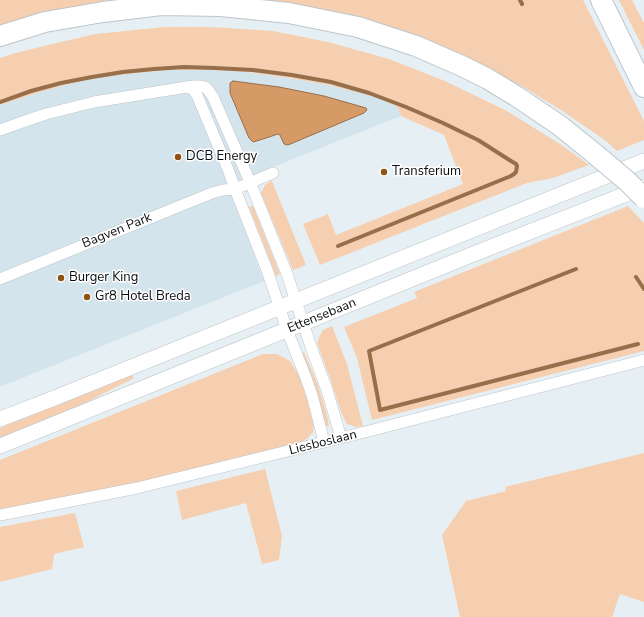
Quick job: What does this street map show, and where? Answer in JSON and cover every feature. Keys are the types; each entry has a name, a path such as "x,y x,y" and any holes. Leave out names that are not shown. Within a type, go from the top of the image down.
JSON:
{"highway":[{"path":"601,0 644,87"},
{"path":"0,36 45,22 103,12 161,5 220,6 289,13 358,27 416,46 462,66 516,96 559,125 628,181 644,198"}],"main road":[{"name":"Ettensebaan","path":"0,419 644,161"},
{"name":"Ettensebaan","path":"0,446 471,255 644,187"}],"street":[{"path":"0,130 79,105 185,87 199,86 205,88 210,93 250,182 287,274 295,301 327,390 341,438"},
{"path":"185,87 193,89 197,95 229,172 267,270 287,330 312,395 324,442"},
{"name":"Bagven Park","path":"0,279 212,192 235,189 273,173"},
{"name":"Liesboslaan","path":"0,515 137,488 341,438 644,360"}],"shaded area":[{"path":"0,0 133,0 87,5 0,25"},
{"path":"259,0 583,0 644,121 644,140 617,151 606,141 564,112 520,85 470,59 434,43 389,27 334,12"},
{"path":"619,0 632,0 644,23 644,50"},
{"path":"165,27 212,27 273,31 328,42 389,59 445,81 507,111 560,144 589,165 553,178 527,183 320,265 303,224 328,214 336,235 463,184 444,135 401,116 397,106 372,96 329,85 249,72 167,70 127,74 87,80 61,86 0,105 0,58 95,34"},
{"path":"167,70 249,72 329,85 372,96 397,106 401,116 228,185 264,281 0,387 0,105 61,86 87,80"},
{"path":"233,81 279,87 324,96 366,108 367,110 364,113 288,145 284,144 280,135 278,134 253,142 249,138 230,93 230,83"},
{"path":"272,181 306,265 293,270 261,193 265,185"},
{"path":"253,206 280,274 276,276 249,207"},
{"path":"628,206 644,223 644,351 372,420 357,358 344,327 417,298 414,292"},
{"path":"332,326 347,364 363,426 356,427 347,424 341,412 317,343 323,330"},
{"path":"304,352 318,385 329,426 324,426 301,354"},
{"path":"263,354 277,354 290,361 299,375 314,422 313,432 308,438 301,442 152,480 0,509 0,460"},
{"path":"132,375 134,378 73,409 0,438 0,428"},
{"path":"644,453 644,602 620,594 612,617 460,617 442,535 466,501 506,491 505,487"},
{"path":"265,469 282,536 279,560 262,564 246,503 182,520 176,491"},
{"path":"75,513 84,547 54,554 52,569 0,582 0,527"}],"waterway":[{"path":"520,0 522,4"},
{"path":"0,102 31,91 61,83 123,72 184,67 253,70 331,82 369,93 406,107 478,140 517,166 516,172 511,176 338,246"},
{"path":"576,269 369,351 380,410 638,344"},
{"path":"636,277 644,289"}],"place":[{"name":"DCB Energy","path":"178,157"},
{"name":"Transferium","path":"384,172"},
{"name":"Burger King","path":"61,278"},
{"name":"Gr8 Hotel Breda","path":"87,297"}]}
